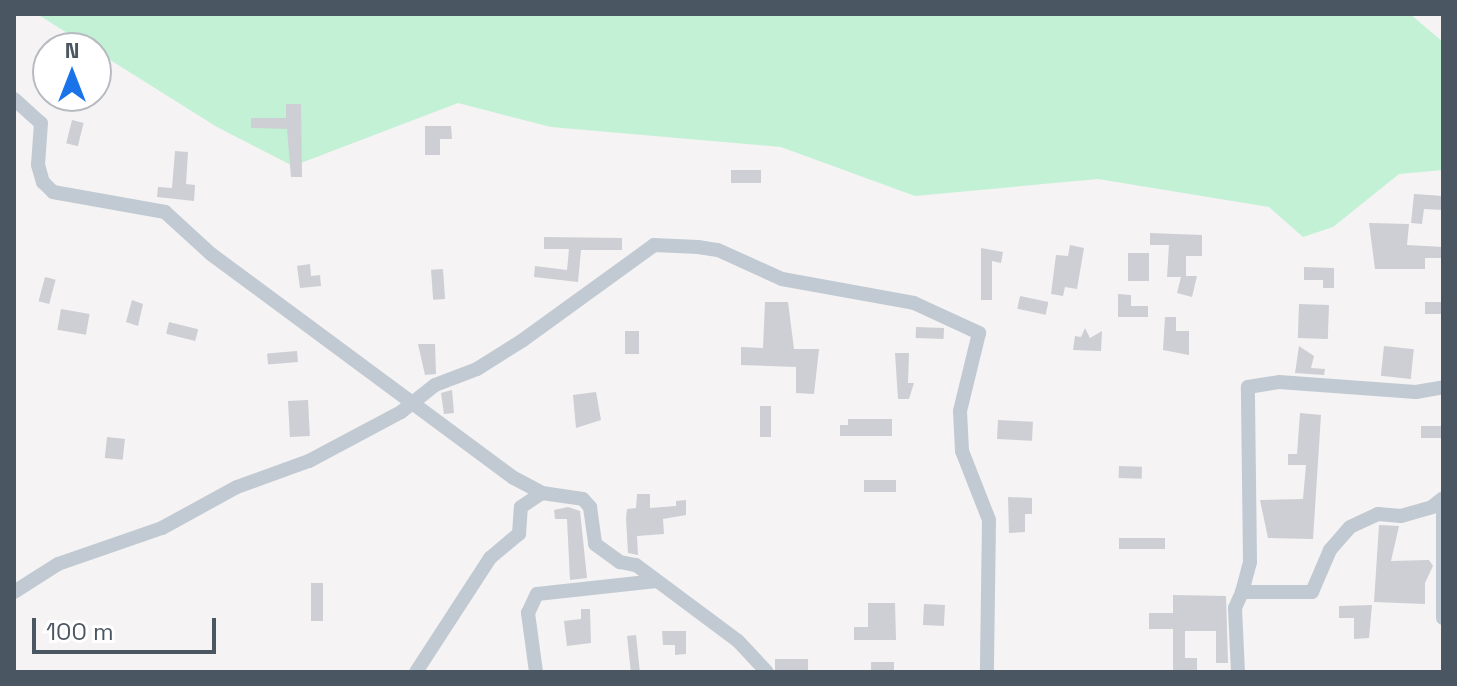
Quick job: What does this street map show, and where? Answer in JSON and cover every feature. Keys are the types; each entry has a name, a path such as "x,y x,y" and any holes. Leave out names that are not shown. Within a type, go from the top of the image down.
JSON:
{"street":[{"path":"14,99 41,123 38,165 43,182 53,192 165,212 211,254 415,400 514,478 542,493 583,499 590,507 595,544 656,581 738,641 767,672"},
{"path":"14,592 58,564 162,528 237,487 309,461 401,412 415,400 523,340 657,244 718,250 782,279 914,303 967,324 979,333 960,411 962,438 989,520 987,672"},
{"path":"1238,672 1235,608 1250,562 1248,387 1279,382 1416,392 1443,387"},
{"path":"401,412 432,414"},
{"path":"416,672 490,558 519,534 521,507 542,493"},
{"path":"1242,592 1312,592 1330,550 1350,527 1378,514 1401,516 1432,507 1443,498"},
{"path":"1443,508 1443,618"},
{"path":"536,672 528,613 537,594 656,581"}],"green space":[{"path":"37,14 1410,14 1443,42 1443,170 1399,174 1333,227 1303,237 1269,207 1098,179 915,196 781,147 551,127 458,103 293,166 217,127 112,61 112,32 66,32"}],"building":[{"path":"286,104 301,104 302,177 291,177 287,129 251,128 251,118 286,118"},
{"path":"72,120 84,123 78,146 66,143"},
{"path":"425,126 451,126 452,139 440,139 440,155 425,155"},
{"path":"175,151 188,152 186,184 195,185 194,201 157,197 158,187 172,188"},
{"path":"731,170 761,170 761,183 731,183"},
{"path":"1414,194 1443,196 1443,210 1424,209 1422,224 1411,223"},
{"path":"1369,223 1409,224 1407,245 1443,247 1443,258 1425,258 1425,269 1375,269"},
{"path":"1150,233 1202,235 1202,256 1186,256 1186,276 1197,276 1192,297 1177,293 1181,277 1167,277 1169,245 1150,245"},
{"path":"544,237 622,238 622,250 581,250 578,282 534,277 535,266 567,270 569,249 544,249"},
{"path":"1070,245 1084,248 1077,289 1065,287 1063,296 1051,294 1056,255 1068,256"},
{"path":"981,248 1003,252 1001,263 992,261 992,300 981,300"},
{"path":"1128,253 1149,253 1149,281 1128,281"},
{"path":"310,264 311,276 320,275 321,286 300,288 297,266"},
{"path":"1304,267 1334,268 1334,288 1323,288 1323,280 1304,280"},
{"path":"443,269 445,299 433,300 431,270"},
{"path":"45,277 56,280 49,304 39,301"},
{"path":"1118,294 1131,295 1131,306 1148,306 1148,317 1118,317"},
{"path":"1020,296 1048,302 1046,315 1017,309"},
{"path":"132,300 143,304 138,326 126,322"},
{"path":"765,302 788,302 794,349 819,349 814,394 796,393 796,367 741,365 741,347 763,348"},
{"path":"1425,302 1443,302 1443,314 1425,314"},
{"path":"1299,304 1329,305 1328,339 1298,338"},
{"path":"61,309 90,314 86,335 57,330"},
{"path":"1165,317 1176,317 1176,331 1189,331 1189,355 1163,350"},
{"path":"169,322 198,329 195,341 166,334"},
{"path":"916,327 944,328 944,339 916,338"},
{"path":"1085,328 1090,338 1102,331 1101,351 1073,350 1075,336 1081,337"},
{"path":"625,331 639,331 639,354 625,354"},
{"path":"418,344 435,344 436,374 425,375"},
{"path":"1299,346 1314,356 1311,368 1325,369 1324,375 1295,373"},
{"path":"1384,346 1414,349 1411,379 1381,376"},
{"path":"297,351 298,362 268,365 267,354"},
{"path":"895,353 909,353 908,383 914,383 909,399 898,399"},
{"path":"452,390 454,413 444,414 441,393"},
{"path":"596,392 601,420 576,428 573,395"},
{"path":"308,400 310,436 290,437 288,401"},
{"path":"760,406 771,406 771,437 760,437"},
{"path":"1300,413 1321,415 1313,539 1268,538 1260,500 1303,499 1306,465 1288,465 1288,454 1297,454"},
{"path":"848,419 892,419 892,436 840,436 840,425 848,425"},
{"path":"998,420 1033,422 1032,441 997,439"},
{"path":"1421,426 1443,426 1443,438 1421,438"},
{"path":"107,437 125,439 123,460 105,458"},
{"path":"1119,466 1142,467 1142,479 1119,478"},
{"path":"864,480 896,480 896,492 864,492"},
{"path":"637,494 650,494 650,508 676,506 676,501 686,500 686,515 663,519 664,534 637,536 638,555 628,553 626,518 627,509 636,508"},
{"path":"1008,497 1032,498 1032,514 1025,514 1025,532 1009,533"},
{"path":"568,507 580,511 587,578 570,580 567,519 555,519 554,510"},
{"path":"1379,525 1399,526 1391,561 1429,560 1433,566 1425,583 1425,604 1374,602"},
{"path":"1119,538 1165,538 1165,549 1119,549"},
{"path":"311,583 323,583 323,621 311,621"},
{"path":"1173,595 1226,596 1228,663 1216,663 1216,631 1185,631 1185,658 1197,658 1197,672 1173,672 1173,629 1149,629 1149,613 1173,613"},
{"path":"868,603 895,603 896,640 854,640 854,627 868,627"},
{"path":"924,604 945,605 944,626 923,625"},
{"path":"1372,605 1369,638 1354,639 1354,618 1339,618 1339,606"},
{"path":"581,609 590,609 591,643 567,646 564,621 581,619"},
{"path":"662,631 686,631 686,654 675,655 675,645 663,645"},
{"path":"636,635 640,672 631,672 627,636"},
{"path":"775,659 808,659 808,672 775,672"},
{"path":"871,662 894,662 894,672 871,672"}]}
